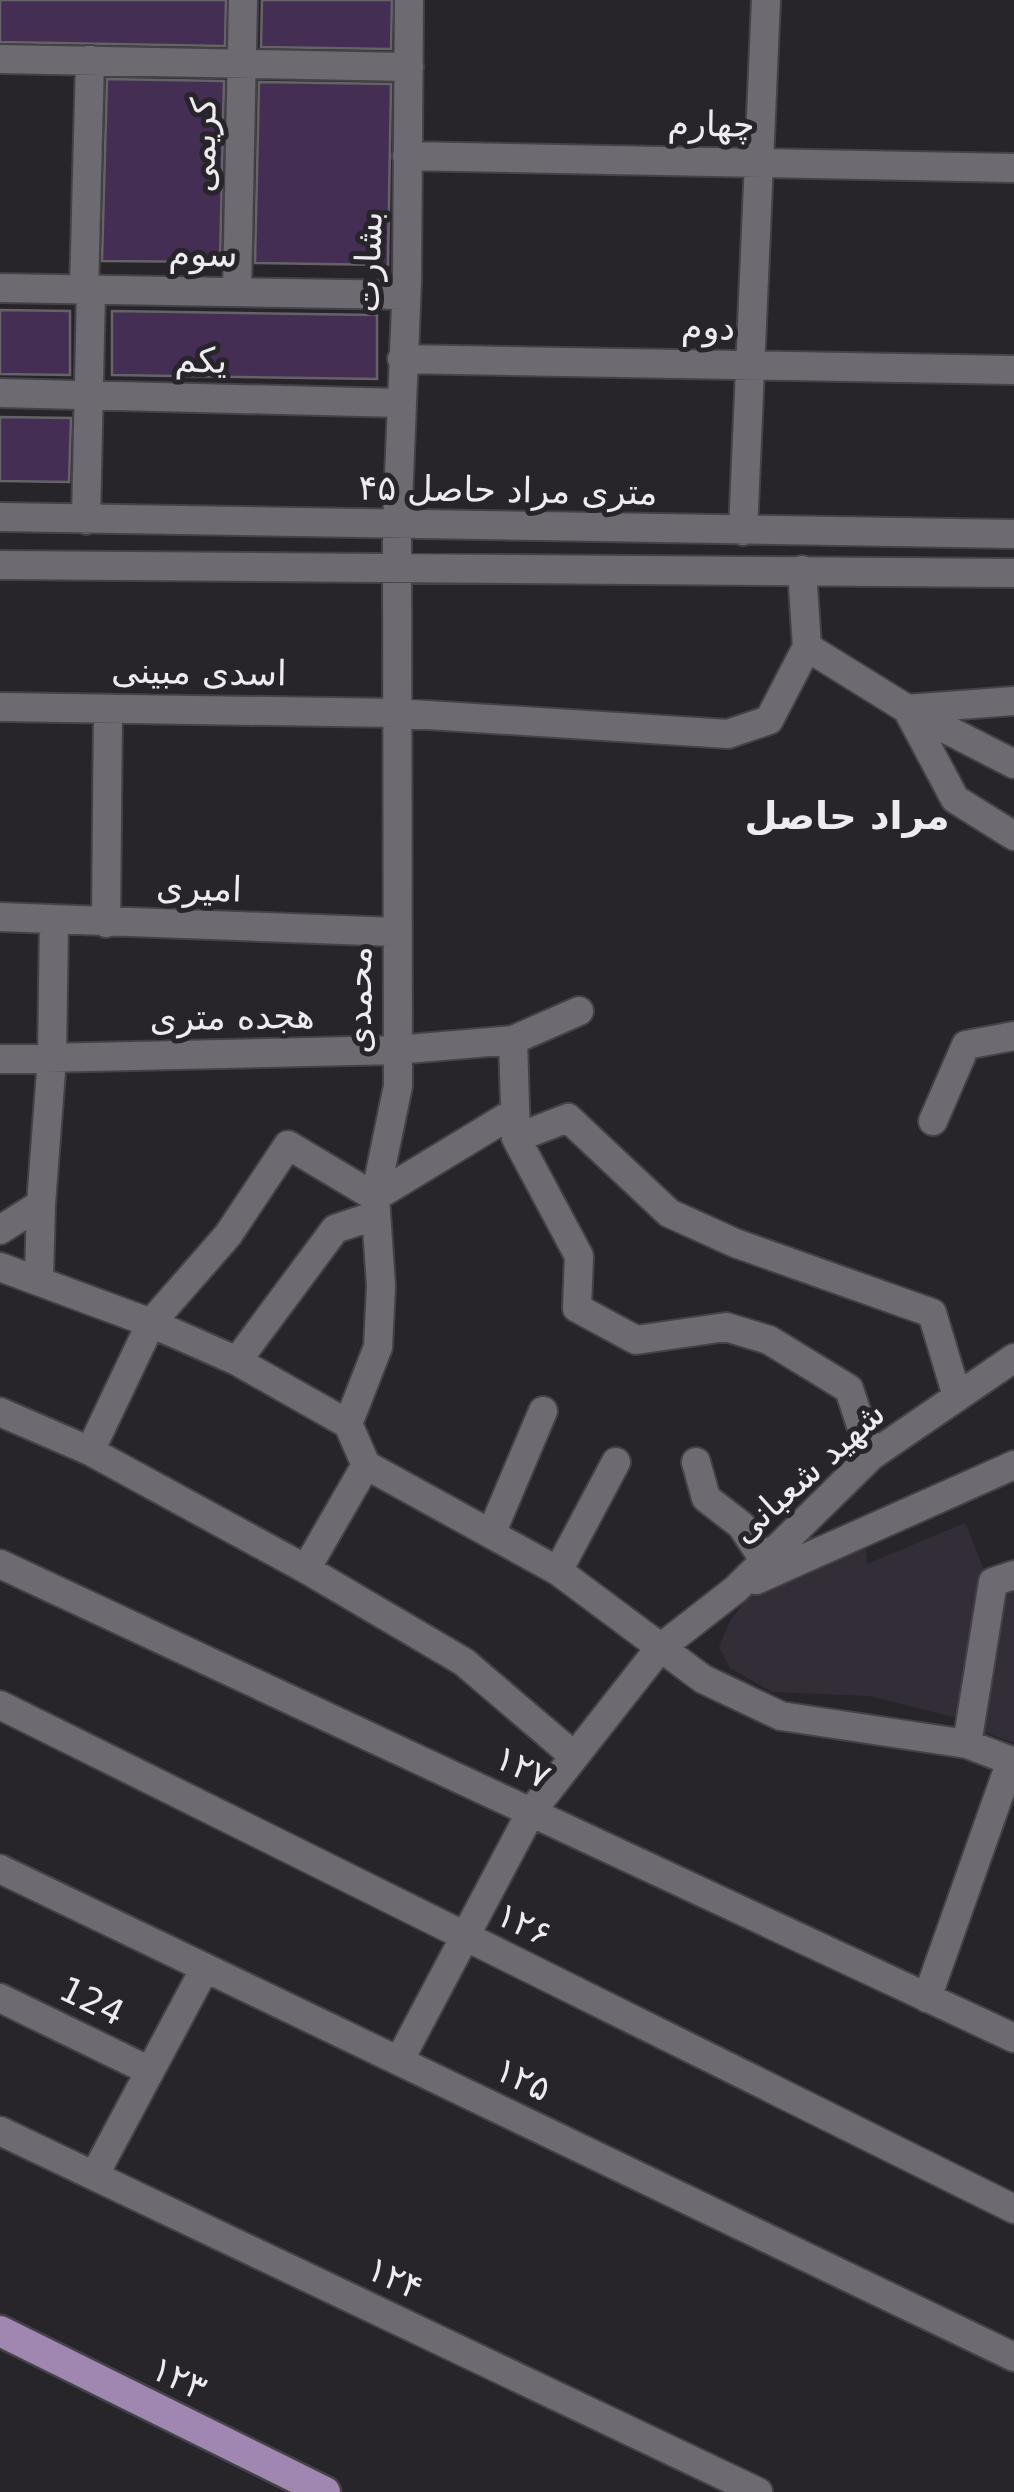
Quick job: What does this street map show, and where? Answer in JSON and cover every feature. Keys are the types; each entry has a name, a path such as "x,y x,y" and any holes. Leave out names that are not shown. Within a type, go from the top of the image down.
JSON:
{"main road":[{"name":"۱۲۳","path":"0,2332 326,2492"}],"street":[{"name":"کریمی","path":"237,292 242,0"},
{"name":"بشارت","path":"396,568 406,295 409,0"},
{"path":"743,531 766,0"},
{"path":"0,58 409,67"},
{"path":"86,520 90,60"},
{"name":"چهارم","path":"408,156 1014,168"},
{"name":"سوم","path":"0,288 406,295"},
{"name":"دوم","path":"402,359 1014,370"},
{"name":"یکم","path":"0,392 400,403"},
{"name":"۴۵ متری مراد حاصل","path":"0,517 1014,534"},
{"path":"0,565 1014,573"},
{"name":"محمدی","path":"348,1424 378,1346 381,1286 375,1206 398,1086 396,568"},
{"path":"802,570 807,647 907,710 1014,764"},
{"name":"اسدی مبینی","path":"0,707 396,713 728,734 769,720 807,647"},
{"path":"907,710 1014,701"},
{"path":"106,922 108,709"},
{"path":"907,710 955,799 1014,836"},
{"name":"امیری","path":"0,918 396,932"},
{"path":"40,1280 40,1204 52,1058 54,921"},
{"name":"هجده متری","path":"0,1059 396,1050 512,1040 578,1011"},
{"path":"933,1122 966,1044 1014,1036"},
{"path":"512,1040 516,1125 578,1256 577,1308 636,1340 726,1328 769,1340 849,1389 871,1456"},
{"path":"237,1361 335,1229 516,1125 568,1118 669,1213 735,1243 932,1313 957,1396"},
{"path":"90,1451 151,1323 228,1235 288,1145 375,1206"},
{"path":"0,1230 40,1204"},
{"path":"0,1267 151,1323 237,1361 348,1424 366,1465 558,1572 703,1679 780,1716 967,1744 1013,1761 927,1998"},
{"name":"شهید شعبانی","path":"399,2062 531,1812 659,1649 736,1588 871,1456 1014,1358"},
{"path":"491,1534 542,1411"},
{"path":"0,1412 90,1451 306,1569 464,1662 574,1756"},
{"path":"558,1572 616,1462"},
{"path":"696,1462 706,1498 741,1525 765,1560"},
{"path":"306,1569 366,1465"},
{"path":"736,1588 1014,1465"},
{"name":"۱۲۷","path":"0,1564 1014,2038"},
{"path":"967,1744 1003,1579"},
{"name":"۱۲۶","path":"0,1705 1014,2209"},
{"name":"۱۲۵","path":"0,1870 1014,2357"},
{"path":"94,2176 206,1968"},
{"name":"124","path":"0,1998 150,2071"},
{"name":"۱۲۴","path":"2,2136 94,2176 727,2486 758,2492"}],"shaded area":[{"path":"965,1523 985,1572 965,1720 870,1696 772,1692 730,1668 719,1647 730,1621 751,1593 866,1547 867,1564"},
{"path":"1014,1591 1014,1743 976,1729 996,1596"}],"building":[{"path":"0,0 226,0 225,46 0,42"},
{"path":"262,0 392,0 391,49 261,47"},
{"path":"107,79 224,81 220,262 102,261"},
{"path":"259,82 391,84 388,265 255,263"},
{"path":"0,310 70,311 70,375 0,374"},
{"path":"112,311 377,315 377,379 112,375"},
{"path":"0,417 71,418 69,482 0,481"}],"district":[{"name":"مراد حاصل","path":"847,816"}]}
